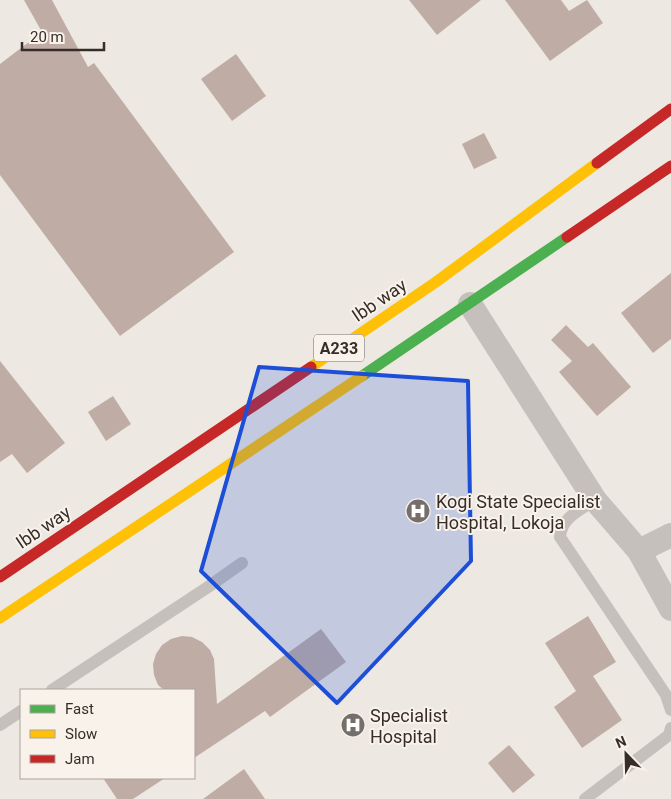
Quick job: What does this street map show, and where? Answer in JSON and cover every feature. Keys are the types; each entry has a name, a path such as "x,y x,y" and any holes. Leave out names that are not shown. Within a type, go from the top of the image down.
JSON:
{"highway":[{"name":"Ibb way","path":"0,577 436,282 671,109"},
{"name":"A233","path":"0,618 470,304 671,166"}],"street":[{"path":"470,304 595,500 639,551 671,609"},
{"path":"639,551 671,535"}],"lane":[{"path":"595,500 572,515 561,527 560,537 666,695 671,710"},
{"path":"54,689 200,593 242,563"},
{"path":"0,725 20,712"},
{"path":"585,799 669,736 671,728"}],"highlighted area":[{"path":"259,367 468,381 471,561 337,703 201,571"}],"building":[{"path":"24,0 52,0 88,67 94,63 234,252 120,336 0,175 0,64 42,32"},
{"path":"409,0 481,0 437,35"},
{"path":"505,0 561,0 569,11 587,0 603,23 550,61"},
{"path":"236,54 266,96 232,121 201,79"},
{"path":"484,133 497,158 474,169 462,144"},
{"path":"671,273 671,339 653,353 621,313"},
{"path":"566,325 588,347 593,343 631,387 597,416 559,372 572,361 551,340"},
{"path":"0,361 65,443 27,473 12,454 0,462"},
{"path":"113,396 131,424 106,441 88,412"},
{"path":"588,616 616,662 593,676 622,720 582,748 554,707 576,691 545,643"},
{"path":"321,629 346,662 270,717 265,711 195,757 195,689 163,689 158,685 154,675 153,664 156,654 162,645 171,639 182,636 192,637 202,642 210,650 214,659 217,704"},
{"path":"509,745 535,775 513,793 488,763"},
{"path":"244,769 265,799 203,799"},
{"path":"104,779 163,779 133,799 117,799"}],"traffic: fast":[{"path":"362,376 567,237"}],"traffic: slow":[{"path":"311,367 436,282 597,163"},
{"path":"0,618 362,376"}],"traffic: jam":[{"path":"597,163 671,109"},
{"path":"567,237 671,166"},
{"path":"0,577 311,367"}],"place":[{"name":"Kogi State Specialist Hospital, Lokoja","path":"418,511"},
{"name":"Specialist Hospital","path":"353,725"}]}
